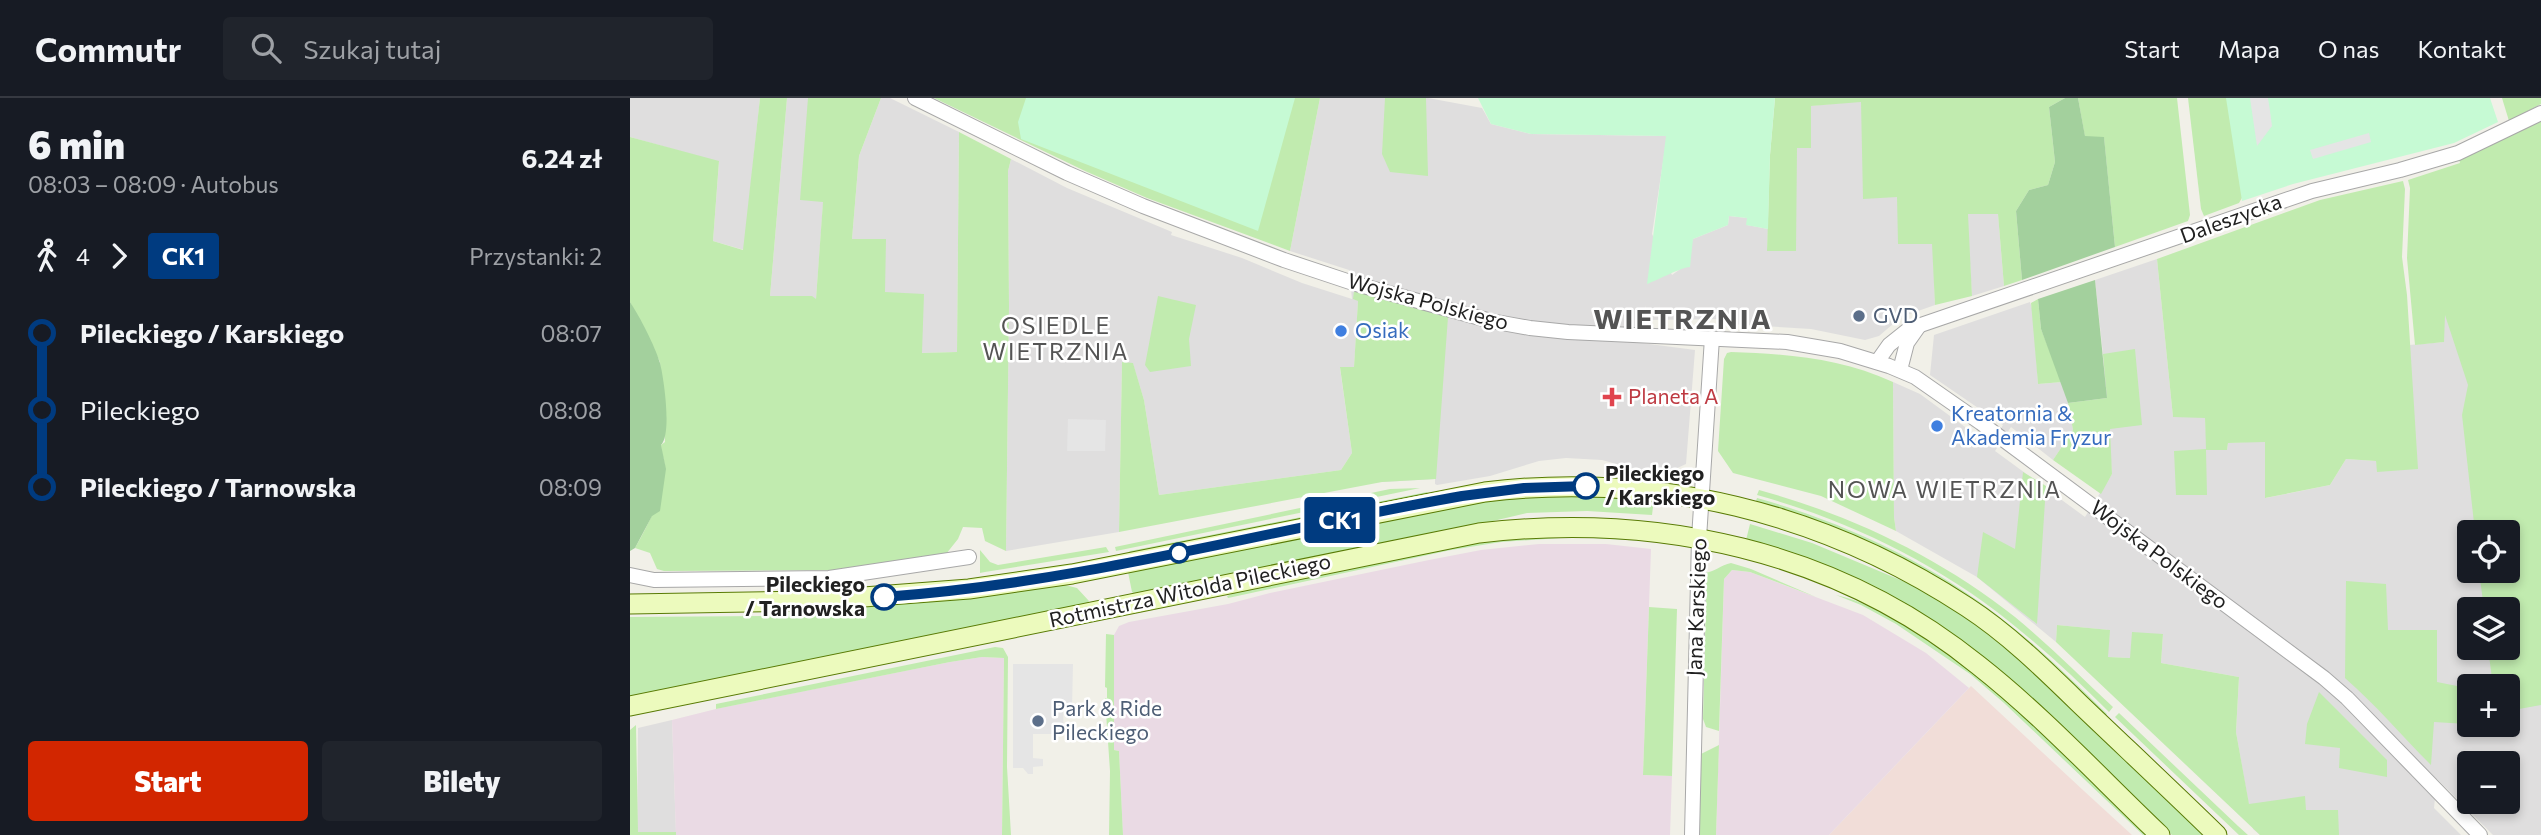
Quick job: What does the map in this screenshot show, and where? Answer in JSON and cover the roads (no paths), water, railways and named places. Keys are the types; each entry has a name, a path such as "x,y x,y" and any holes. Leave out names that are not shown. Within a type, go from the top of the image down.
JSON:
{"main road":[{"name":"Rotmistrza Witolda Pileckiego","path":"633,601 837,600 969,589 1083,572 1440,499 1503,490 1589,486 1658,491 1702,498 1781,517 1832,536 1880,557 1969,608 2029,657 2217,835"},
{"name":"Rotmistrza Witolda Pileckiego","path":"631,707 1479,533 1584,526 1652,530 1742,546 1827,576 1863,592 1938,636 1978,664 2019,700 2160,835"}],"street":[{"name":"Wojska Polskiego","path":"915,98 1085,181 1284,260 1356,284 1491,321 1530,328 1801,343 1900,370 1928,385 1981,423 2324,678 2347,698 2480,835"},
{"name":"Daleszycka","path":"1877,362 1899,335 1920,325 2312,191 2458,153 2541,113"},
{"path":"1900,370 1909,336 1920,325"},
{"name":"Jana Karskiego","path":"1692,835 1699,538 1712,338"},
{"path":"636,572 654,580 829,578 969,558"}],"place":[{"name":"GVD","path":"1859,316"},
{"name":"Osiak","path":"1341,331"},
{"name":"Planeta A","path":"1612,397"},
{"name":"Kreatornia & Akademia Fryzur","path":"1937,426"},
{"name":"Pileckiego / Karskiego","path":"1586,486"},
{"name":"Pileckiego / Tarnowska","path":"884,597"},
{"name":"Park & Ride Pileckiego","path":"1038,721"}],"district":[{"name":"WIETRZNIA","path":"1683,319"},
{"name":"OSIEDLE WIETRZNIA","path":"1056,339"},
{"name":"NOWA WIETRZNIA","path":"1945,490"}]}
